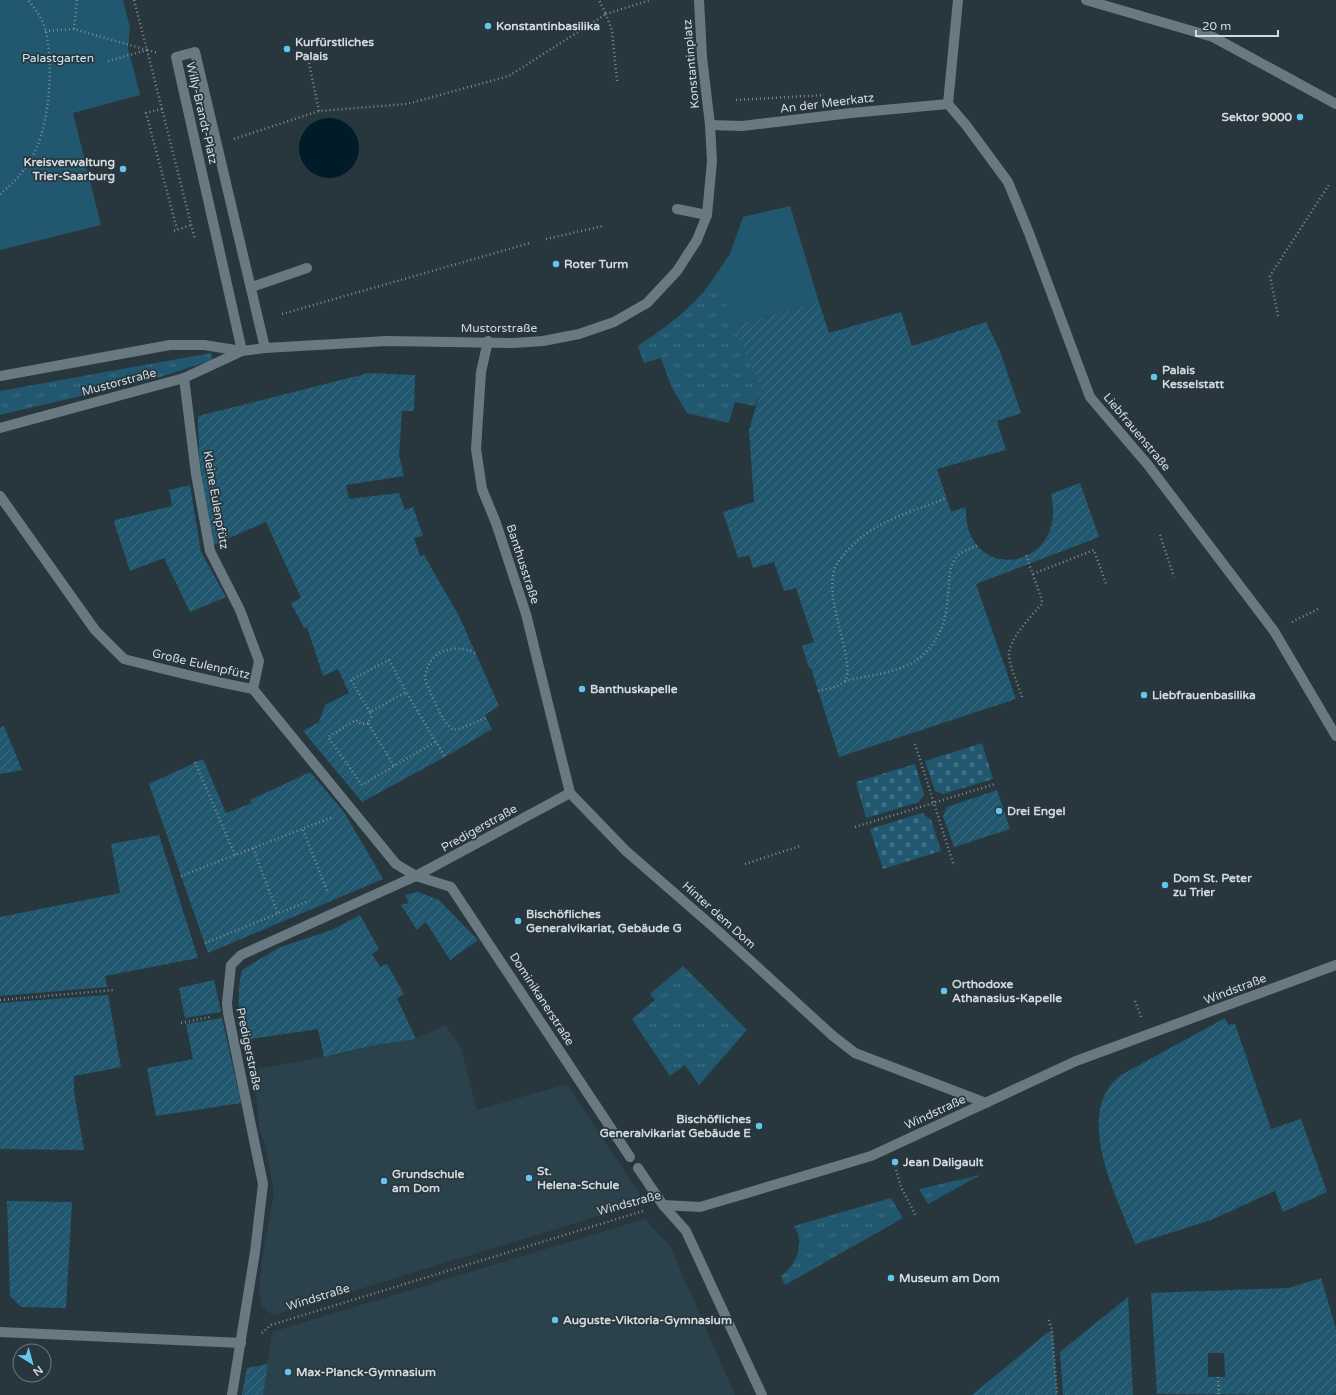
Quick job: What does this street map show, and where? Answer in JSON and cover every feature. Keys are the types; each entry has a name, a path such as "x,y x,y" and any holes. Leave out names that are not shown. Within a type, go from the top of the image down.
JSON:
{"street":[{"name":"Konstantinplatz","path":"699,0 702,57 710,125"},
{"path":"948,104 958,0"},
{"path":"1086,0 1213,37 1336,104"},
{"name":"Willy-Brandt-Platz","path":"242,351 176,57 195,52 252,287 265,348"},
{"name":"An der Meerkatz","path":"710,125 742,126 851,113 948,104"},
{"name":"Liebfrauenstraße","path":"948,104 966,125 1008,182 1029,233 1090,397 1148,465 1274,631 1336,736"},
{"name":"Mustorstraße","path":"0,376 170,345 204,345 242,351 265,348 387,341 544,341 579,334 614,322 647,303 677,271 697,240 707,215 712,180 710,125"},
{"path":"677,209 707,215"},
{"path":"252,287 307,268"},
{"name":"Banthusstraße","path":"488,342 481,372 476,449 482,489 496,524 526,614 570,793"},
{"name":"Mustorstraße","path":"0,428 184,378 242,351"},
{"name":"Kleine Eulenpfütz","path":"184,378 196,474 210,551 240,610 259,662 253,689"},
{"name":"Große Eulenpfütz","path":"0,496 95,630 119,656 124,659 176,673 253,689 396,864 416,876"},
{"name":"Predigerstraße","path":"232,1395 241,1343 263,1184 228,1013 227,1003 231,965 241,955 416,876 570,793"},
{"name":"Hinter dem Dom","path":"570,793 626,851 718,931 833,1036 854,1053 986,1103"},
{"name":"Dominikanerstraße","path":"416,876 451,887 630,1156"},
{"name":"Windstraße","path":"663,1205 700,1207 871,1156 1076,1061 1336,965"},
{"path":"638,1168 663,1205 686,1231 762,1395"},
{"path":"0,1332 241,1343"}],"path":[{"path":"0,194 19,177 37,147 42,131 48,97 49,68 46,31 36,10 28,0"},
{"path":"74,29 77,0"},
{"path":"134,0 195,241"},
{"path":"599,0 612,31 617,81"},
{"path":"218,144 319,111 407,104 509,76 606,14 651,0"},
{"path":"46,31 74,29 176,57"},
{"path":"108,60 147,50"},
{"path":"309,63 319,111"},
{"path":"736,100 829,94"},
{"path":"162,109 146,113 176,230 191,225"},
{"path":"1278,316 1270,276 1330,183"},
{"path":"546,239 603,226"},
{"path":"282,314 530,243"},
{"path":"845,681 848,668 834,602 833,586 836,565 856,541 873,528 906,512 946,498"},
{"path":"1160,535 1174,577"},
{"path":"818,691 836,687 845,681 909,665 920,657 936,640 942,627 948,593 949,573 954,561 964,551 977,546"},
{"path":"1033,574 1094,550 1106,584"},
{"path":"1022,697 1009,655 1010,648 1018,633 1041,605 1042,600 1026,555"},
{"path":"1274,631 1320,608"},
{"path":"475,653 461,649 441,652 433,657 425,671 425,679 444,719 448,726 453,730 486,718"},
{"path":"368,723 371,717 370,712 351,680 389,660 406,692 445,757"},
{"path":"370,712 406,692"},
{"path":"368,723 361,724 356,720 328,737 362,785 435,742"},
{"path":"368,723 394,766"},
{"path":"915,744 954,866"},
{"path":"195,762 235,855"},
{"path":"855,827 934,804 995,784"},
{"path":"181,876 303,830 338,815"},
{"path":"303,830 328,893"},
{"path":"745,864 800,846"},
{"path":"253,848 278,914"},
{"path":"321,896 336,890"},
{"path":"205,942 314,899"},
{"path":"0,1000 114,990"},
{"path":"181,1023 228,1013"},
{"path":"895,1165 901,1187 916,1216"},
{"name":"Windstraße","path":"241,1343 255,1340 272,1325 663,1205"},
{"path":"1049,1320 1052,1330 1057,1395"},
{"path":"1218,1378 1219,1395"}],"shaded area":[{"path":"323,118 335,118 351,126 357,136 359,148 357,160 351,170 335,178 323,178 307,170 299,154 299,142 307,126"},
{"path":"445,1025 460,1045 477,1110 567,1084 645,1202 274,1315 268,1312 262,1306 259,1294 262,1259 274,1192 265,1143 260,1132 253,1070 341,1054 375,1045 415,1039"},
{"path":"645,1219 670,1246 735,1395 263,1395 272,1332"}],"green space":[{"name":"Palastgarten","path":"0,0 123,0 130,28 128,48 140,95 73,113 101,225 0,250"},
{"path":"790,206 819,302 734,326 715,276 730,254 743,217"},
{"path":"715,276 761,390 755,406 735,402 729,423 687,413 671,386 661,358 644,363 638,346 670,323 690,306"},
{"path":"819,302 829,333 901,312 912,346 986,322 1000,351 1021,413 997,421 1006,450 937,469 951,512 966,507 970,532 981,549 996,558 1014,559 1031,553 1045,540 1052,520 1051,494 1080,483 1099,537 976,584 1016,699 839,757 811,668 809,668 802,646 814,642 796,588 784,591 774,562 753,568 749,555 738,558 723,512 754,502 749,430 761,390 734,326"},
{"path":"211,353 212,360 157,378 0,415 0,391"},
{"path":"369,373 415,375 414,411 402,411 399,455 404,476 346,485 349,499 399,493 405,510 413,507 423,536 414,538 420,556 424,555 459,616 499,706 485,715 492,729 452,753 362,802 303,731 319,722 325,705 349,693 338,669 323,676 307,627 304,628 291,603 301,598 266,522 211,546 199,457 198,416"},
{"path":"190,485 201,552 226,597 190,612 164,558 130,571 114,522 115,520 172,506 169,490"},
{"path":"4,726 22,770 0,774 0,728"},
{"path":"982,743 993,779 943,794 935,791 925,761"},
{"path":"203,759 226,813 252,803 250,800 310,772 344,812 383,879 208,953 149,784"},
{"path":"915,764 924,794 919,802 866,818 856,782"},
{"path":"997,790 1010,829 954,847 943,816 947,807"},
{"path":"922,813 931,820 941,851 883,869 870,829"},
{"path":"159,835 198,958 105,976 107,987 0,996 0,917 120,893 111,844"},
{"path":"418,892 439,900 478,940 450,960 426,922 417,930 401,905 409,903 405,895"},
{"path":"360,915 379,949 372,954 380,967 387,964 404,994 397,998 416,1039 375,1045 324,1057 318,1029 244,1040 239,1005 239,988 242,970 278,948 334,929"},
{"path":"683,966 747,1030 699,1085 685,1065 670,1076 632,1019 655,1000 650,994"},
{"path":"214,980 221,1012 185,1018 179,988"},
{"path":"108,995 121,1067 74,1076 74,1092 84,1150 0,1149 0,1003"},
{"path":"222,1018 241,1103 156,1116 147,1068 193,1059 186,1024"},
{"path":"1225,1018 1228,1025 1235,1024 1271,1129 1301,1119 1327,1192 1283,1212 1275,1191 1211,1220 1135,1244 1110,1181 1103,1157 1099,1133 1100,1111 1107,1091 1121,1075"},
{"path":"980,1175 928,1204 919,1189"},
{"path":"891,1198 903,1218 785,1285 781,1276 791,1266 798,1253 799,1239 798,1233 794,1226"},
{"path":"7,1201 72,1202 66,1308 21,1307 10,1296"},
{"path":"1321,1278 1336,1329 1336,1394 1157,1394 1151,1293 1289,1288","holes":["1208,1353 1224,1353 1225,1377 1208,1377"]},
{"path":"1128,1297 1133,1395 1063,1395 1060,1352"},
{"path":"1052,1330 1057,1395 972,1395 1046,1334"},
{"path":"268,1364 263,1395 242,1395 247,1368"}],"place":[{"name":"Konstantinbasilika","path":"488,26"},
{"name":"Kurfürstliches Palais","path":"287,49"},
{"name":"Sektor 9000","path":"1300,117"},
{"name":"Kreisverwaltung Trier-Saarburg","path":"123,169"},
{"name":"Roter Turm","path":"556,264"},
{"name":"Palais Kesselstatt","path":"1154,377"},
{"name":"Banthuskapelle","path":"582,689"},
{"name":"Liebfrauenbasilika","path":"1144,695"},
{"name":"Drei Engel","path":"999,811"},
{"name":"Dom St. Peter zu Trier","path":"1165,885"},
{"name":"Bischöfliches Generalvikariat, Gebäude G","path":"518,921"},
{"name":"Orthodoxe Athanasius-Kapelle","path":"944,991"},
{"name":"Bischöfliches Generalvikariat Gebäude E","path":"759,1126"},
{"name":"Jean Daligault","path":"895,1162"},
{"name":"St. Helena-Schule","path":"529,1178"},
{"name":"Grundschule am Dom","path":"384,1181"},
{"name":"Museum am Dom","path":"891,1278"},
{"name":"Auguste-Viktoria-Gymnasium","path":"555,1320"},
{"name":"Max-Planck-Gymnasium","path":"288,1372"}]}
